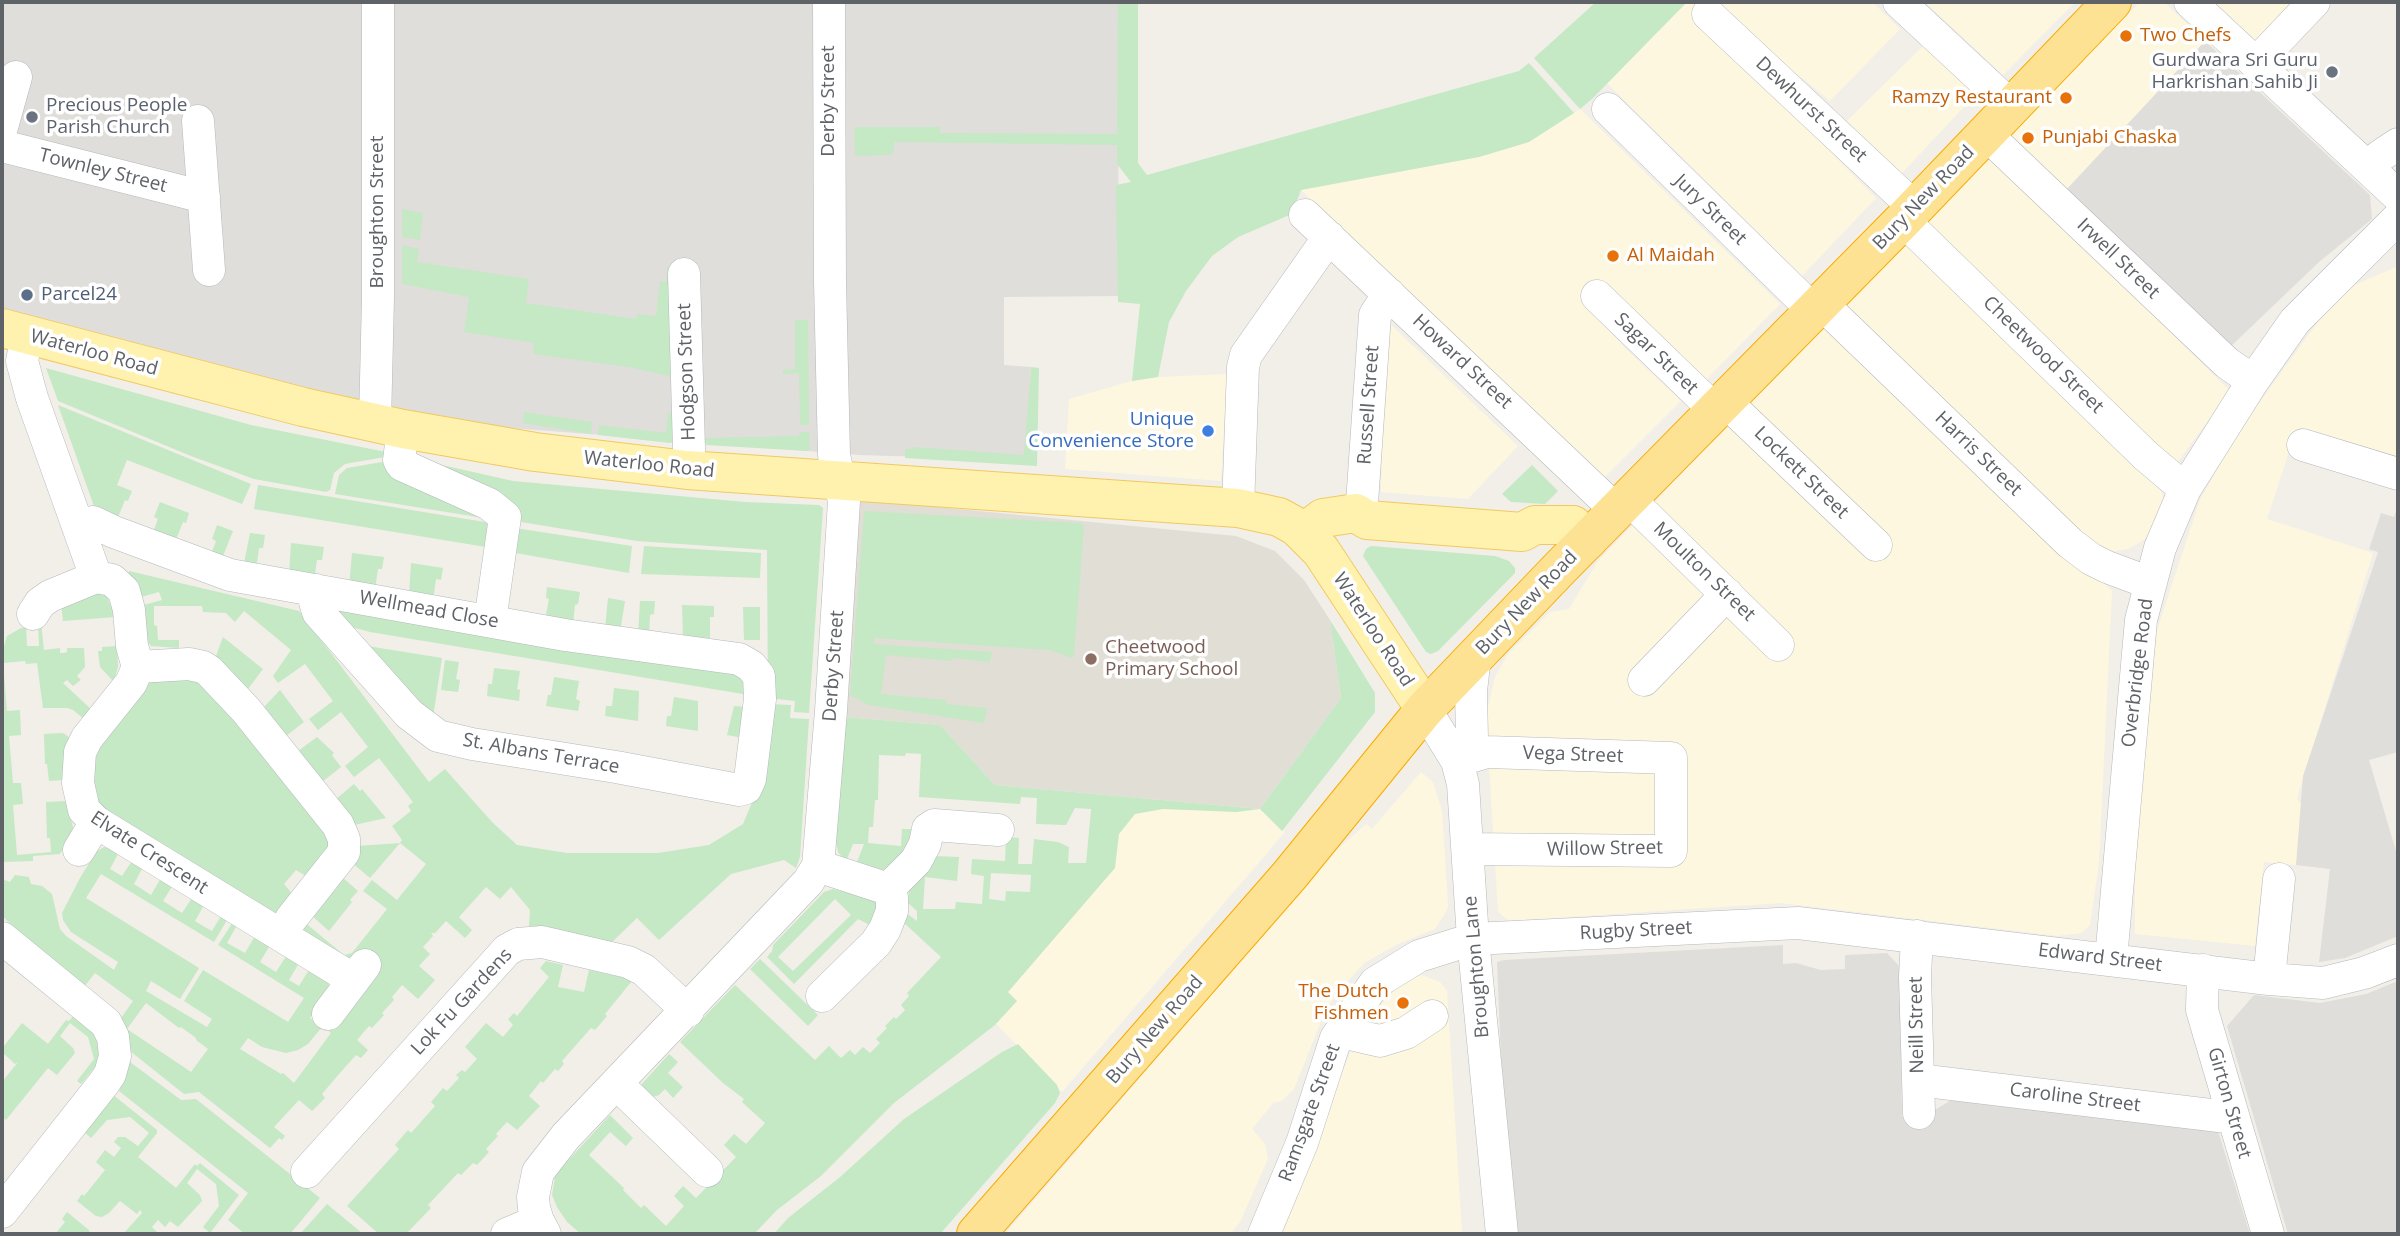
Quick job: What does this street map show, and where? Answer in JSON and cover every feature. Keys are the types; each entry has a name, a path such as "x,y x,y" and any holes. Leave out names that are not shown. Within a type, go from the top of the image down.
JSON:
{"highway":[{"name":"Bury New Road","path":"976,1234 1289,876 1425,709 2112,2"}],"main road":[{"name":"Waterloo Road","path":"14,331 240,391 389,426 535,452 687,470 1047,497 1238,508 1279,517 1312,542 1425,709"},
{"name":"Waterloo Road","path":"1312,542 1360,528 1367,520"},
{"path":"1367,520 1522,532 1535,526 1573,525 1588,540"},
{"path":"1522,532 1531,545 1547,554 1560,568"}],"street":[{"name":"Broughton Street","path":"378,2 378,297 389,426 402,465 489,505 505,517 490,621"},
{"name":"Derby Street","path":"818,866 844,501 834,461 829,2"},
{"path":"1899,2 2012,107"},
{"path":"2190,2 2398,196"},
{"path":"2256,62 2315,2"},
{"name":"Dewhurst Street","path":"1708,14 1909,213"},
{"path":"2,127 16,77"},
{"name":"Jury Street","path":"1608,109 1817,306"},
{"path":"198,121 209,270"},
{"name":"Irwell Street","path":"1986,134 2227,363 2253,381"},
{"path":"2368,168 2398,144"},
{"name":"Townley Street","path":"2,146 204,197"},
{"name":"Cheetwood Street","path":"1909,213 2146,456 2185,489"},
{"name":"Howard Street","path":"1306,215 1521,417 1623,505"},
{"name":"Overbridge Road","path":"2111,959 2141,620 2160,548 2185,489 2253,381 2295,321 2398,218"},
{"path":"1238,508 1243,367 1246,355 1329,237"},
{"name":"Hodgson Street","path":"684,274 689,449 687,470"},
{"name":"Russell Street","path":"1367,520 1362,503 1375,315 1389,294"},
{"name":"Sagar Street","path":"1597,296 1721,406"},
{"name":"Harris Street","path":"1817,306 2070,543 2091,559 2150,583"},
{"path":"14,331 32,398 96,577"},
{"name":"Lockett Street","path":"1721,406 1876,545"},
{"path":"2303,445 2398,474"},
{"name":"Moulton Street","path":"1623,505 1727,594 1778,645"},
{"name":"Wellmead Close","path":"78,527 93,522 114,533 230,575 565,635 739,659 751,666 760,676 760,699"},
{"path":"33,614 40,603 50,596 96,577 112,580 124,591 138,667 189,664 203,667 246,710 338,825 344,839 344,852 304,887 290,919"},
{"name":"St. Albans Terrace","path":"316,590 318,612 410,714 438,736 740,790 746,788 750,779 760,699"},
{"path":"1644,680 1727,594"},
{"path":"1457,761 1472,739 1471,691 1475,656"},
{"name":"Elvate Crescent","path":"138,667 131,683 87,738 80,752 78,768 84,810 96,822 359,973 328,1014"},
{"name":"Broughton Lane","path":"1425,709 1457,761 1463,784 1473,939 1503,1234"},
{"name":"Vega Street","path":"1457,761 1487,752 1671,758 1671,778"},
{"name":"Willow Street","path":"1468,849 1671,851 1671,778"},
{"path":"79,850 96,822"},
{"path":"888,889 916,860 925,844 928,829 934,825 998,830"},
{"path":"508,1234 542,1228 533,1197 538,1172 558,1145 688,1011 808,882 818,866 888,889 892,898 892,911 876,943 822,996"},
{"path":"2269,979 2279,879"},
{"name":"Edward Street","path":"1798,923 2269,979 2323,982 2343,980 2398,960"},
{"name":"Rugby Street","path":"1473,939 1798,923"},
{"name":"Neill Street","path":"1917,936 1915,978 1919,1113"},
{"path":"2,938 106,1023 113,1037 115,1056 110,1074 104,1083 2,1212"},
{"name":"Ramsgate Street","path":"1264,1234 1302,1143 1336,1038 1375,983 1419,956 1473,939"},
{"name":"Lok Fu Gardens","path":"307,1172 507,950 518,944 542,942 628,962 644,970 688,1011"},
{"name":"Girton Street","path":"2203,970 2202,1010 2268,1234"},
{"path":"1341,1032 1380,1041 1406,1033 1432,1016"},
{"name":"Caroline Street","path":"1918,1080 2219,1115 2231,1112"},
{"path":"617,1084 707,1171"}],"shaded area":[{"path":"2,2 1119,2 1118,296 1004,297 1004,365 1031,367 1025,460 859,455 395,419 2,320"},
{"path":"1687,2 1872,2 1900,29 1830,101 1801,77 1779,100 1876,198 1802,276 1607,83"},
{"path":"1925,2 2075,2 2003,75"},
{"path":"2140,2 2164,2 2205,41 2066,190 2010,135"},
{"path":"2213,2 2297,2 2257,44"},
{"path":"2205,41 2370,195 2372,219 2319,262 2229,348 2066,190"},
{"path":"1923,46 1975,95 1902,173 1847,121"},
{"path":"1580,109 1780,304 1706,380 1656,330 1651,335 1583,303 1626,349 1681,401 1604,478 1301,190 1479,157 1529,142"},
{"path":"1990,155 2230,391 2177,463 1927,222"},
{"path":"1908,241 2162,492 2159,517 2151,533 2142,541 2128,549 2102,549 2057,514 1845,306"},
{"path":"2398,266 2398,459 2296,430 2267,519 2373,553 2297,798 2302,807 2296,865 2264,862 2255,946 2135,934 2135,860 2157,630 2200,500 2238,432 2323,315 2348,288"},
{"path":"1389,323 1518,446 1468,499 1381,492 1385,327"},
{"path":"1826,324 2112,591 2099,862 2090,925 2082,933 2058,936 1781,903 1509,921 1498,912 1486,741 1487,711 1495,677 1508,654 1550,612 1569,609 1598,561"},
{"path":"1227,374 1221,481 1065,469 1069,399 1132,381"},
{"name":"Cheetwood Primary School","path":"855,499 1236,536 1275,551 1304,580 1330,620 1341,698 1260,809 995,785 940,725 844,717"},
{"path":"2398,505 2398,752 2369,760 2398,858 2398,936 2345,958 2319,962 2330,869 2296,865 2303,776 2378,552 2369,549 2381,513 2394,517"},
{"path":"1421,772 1433,782 1442,811 1448,906 1446,912 1435,929 1398,944 1364,963 1326,1009 1294,1089 1282,1101 1273,1103 1252,1129 1265,1144 1268,1159 1240,1222 1230,1234 1005,1234 1338,849 1366,824 1372,829"},
{"path":"1092,795 1260,809 1285,832 1062,1092 981,1008 1086,863"},
{"path":"1783,945 1783,964 1796,963 1821,970 1845,969 1845,955 1887,953 1900,967 1902,1117 1925,1116 1953,1099 2218,1131 2250,1234 1508,1234 1497,962"},
{"path":"1421,975 1440,982 1447,991 1462,1234 1279,1234 1351,1050 1368,1020 1383,1002 1403,982"},
{"path":"2398,981 2398,1234 2288,1234 2227,1026 2254,995 2320,1003 2366,994"}],"green space":[{"path":"1118,2 1138,2 1138,163 1147,175 1519,71 1529,63 1574,113 1529,142 1479,157 1301,190 1292,214 1238,237 1212,256 1186,291 1169,322 1158,377 1132,381 1140,304 1118,302 1116,185 1131,182 1117,164 1117,145 894,142 894,150 890,155 855,156 854,127 940,127 940,133 1117,134"},
{"path":"1596,2 1687,2 1580,109 1534,58"},
{"path":"402,209 423,213 420,240 402,237"},
{"path":"402,245 419,249 417,262 529,279 526,303 636,319 637,314 656,316 660,281 667,282 667,266 674,284 676,373 669,376 629,367 533,354 534,343 464,332 469,297 402,284"},
{"path":"795,320 808,320 809,425 800,425 799,373 783,374 783,370 795,369"},
{"path":"1031,367 1039,368 1037,466 905,458 905,449 914,447 1024,455"},
{"path":"46,368 251,425 386,452 385,457 345,464 334,473 330,490 326,492 254,479 58,401"},
{"path":"58,405 251,484 242,504 127,460 117,485 132,491 117,520 96,512"},
{"path":"524,412 592,422 591,434 523,423"},
{"path":"668,412 673,415 673,442 670,443 598,435 599,425 666,433"},
{"path":"800,432 809,432 808,451 706,445 705,438 799,436"},
{"path":"411,458 513,481 745,502 819,505 823,508 809,713 794,712 795,701 768,698 767,550 637,541 515,521"},
{"path":"388,461 496,520 335,494 339,475 347,468"},
{"path":"1532,465 1558,491 1545,504 1511,502 1502,494"},
{"path":"258,485 497,524 492,548 254,509"},
{"path":"160,502 189,513 175,542 152,535 158,519 154,517"},
{"path":"864,511 1080,523 1084,526 1072,658 1049,650 874,638 874,644 992,652 990,662 886,655 881,694 946,700 947,704 987,708 984,723 869,705 850,695"},
{"path":"217,525 233,531 221,561 210,557 216,541 212,539"},
{"path":"515,528 632,546 629,573 510,552"},
{"path":"250,533 265,535 263,548 259,548 256,570 243,568"},
{"path":"291,543 324,547 322,560 317,560 314,580 289,575"},
{"path":"644,546 761,553 760,578 641,574"},
{"path":"1371,546 1495,556 1509,561 1515,568 1515,573 1438,651 1431,654 1426,652 1363,556"},
{"path":"352,553 384,557 382,569 378,569 375,590 349,587"},
{"path":"411,563 443,568 441,580 436,579 433,601 409,596"},
{"path":"129,571 299,611 429,782 445,769 492,822 517,845 567,853 658,853 709,845 743,824 753,800 768,704 791,705 790,718 809,719 800,857 796,868 784,860 731,874 659,940 637,918 611,943 529,926 530,910 511,887 500,899 486,887 459,917 472,930 465,938 446,921 435,933 431,933 433,936 423,947 430,954 419,966 435,980 418,999 402,985 392,997 394,1000 382,1013 384,1015 372,1028 369,1026 357,1040 368,1050 361,1058 356,1055 322,1094 325,1098 312,1111 299,1100 274,1127 285,1136 282,1140 279,1138 270,1148 199,1092 184,1094 130,1051 121,1018 133,1001 95,973 84,987 16,931 2,915 2,879 10,882 15,875 29,877 31,884 42,886 52,894 60,929 114,970 118,962 71,932 62,913 96,852 104,847 119,852 110,869 122,876 132,861 143,867 134,884 151,895 161,878 173,885 163,901 182,913 192,898 204,905 195,921 203,926 212,931 221,916 227,920 214,942 101,874 86,898 199,968 180,999 151,981 146,991 207,1027 212,1019 184,1001 203,970 288,1022 304,998 218,945 233,922 237,925 227,943 245,953 255,936 270,945 260,962 276,972 287,955 299,963 289,980 299,986 309,970 328,982 330,989 310,1018 322,1027 308,1044 286,1053 262,1047 248,1038 240,1049 283,1073 294,1083 331,1033 328,1030 374,969 353,967 92,804 94,748 156,676 202,677 336,843 306,876 296,870 284,884 290,891 303,921 344,955 352,953 387,909 363,891 372,880 397,900 426,864 400,843 402,840 392,826 411,811 408,806 413,802 379,758 354,777 345,766 368,747 341,712 318,730 309,719 333,701 305,664 278,683 273,676 291,650 244,611 235,622 226,613 203,612 202,606 154,606 154,625 157,626 158,640 179,640 179,648 151,646 146,639 144,605 162,600 159,592 141,597 128,574","holes":["146,1003 208,1049 191,1072 127,1029"]},
{"path":"547,587 580,592 578,604 575,605 573,624 545,620 549,599 546,598"},
{"path":"95,591 106,595 116,617 63,621 61,602"},
{"path":"608,598 625,601 620,632 605,629"},
{"path":"640,601 655,601 654,614 650,615 649,636 638,636"},
{"path":"682,605 714,606 714,617 710,617 710,638 683,637"},
{"path":"743,607 760,607 760,640 744,640"},
{"path":"333,609 742,674 751,693 743,694 370,632 340,624"},
{"path":"1330,620 1375,693 1375,712 1282,831 1260,809 1341,698"},
{"path":"38,622 41,622 44,650 60,648 60,653 64,653 67,648 84,648 85,667 77,676 81,680 73,686 67,680 63,683 92,710 84,719 67,708 43,708 37,663 3,663 7,711 20,710 21,735 9,736 13,783 21,783 23,804 13,805 17,855 51,852 50,838 47,838 46,802 66,801 73,827 72,835 60,854 33,856 33,861 2,862 2,653 7,636 26,627 27,646 39,646"},
{"path":"223,637 263,669 248,689 216,656"},
{"path":"361,645 442,658 432,724"},
{"path":"117,646 118,666 114,682 100,667 98,651 102,651 102,647"},
{"path":"445,660 459,662 456,679 460,680 458,692 441,690"},
{"path":"494,668 520,671 517,689 520,690 519,701 487,696"},
{"path":"554,677 579,681 576,699 580,701 578,711 546,706"},
{"path":"614,688 639,691 638,721 605,716 606,706 612,706"},
{"path":"280,690 304,722 286,736 264,707"},
{"path":"674,697 698,701 698,731 666,726 667,716 671,716"},
{"path":"734,706 747,707 743,738 727,735"},
{"path":"844,717 940,725 995,785 1260,809 1236,812 1163,809 1135,814 1119,834 1115,868 1008,992 1017,1001 995,1025 894,1103 821,1176 777,1210 754,1234 581,1234 567,1222 552,1195 555,1177 610,1115 633,1138 626,1146 610,1132 589,1155 641,1208 644,1205 666,1226 684,1206 674,1196 683,1186 696,1198 736,1157 724,1145 734,1134 746,1144 765,1123 742,1102 744,1099 680,1042 735,985 815,1060 829,1046 841,1058 850,1050 855,1055 863,1047 870,1053 880,1043 876,1039 887,1028 885,1026 905,1010 901,1005 909,996 907,993 941,957 903,922 906,913 917,921 917,911 908,903 909,889 934,856 959,857 957,881 925,877 923,909 955,909 956,902 982,904 984,876 971,874 972,859 1005,861 1006,837 1019,838 1018,864 1032,864 1034,839 1058,842 1069,847 1068,863 1086,863 1091,809 1075,808 1066,825 1036,824 1037,798 1021,797 1020,804 919,797 921,754 906,753 905,756 879,755 878,800 875,800 873,827 869,827 868,843 901,846 902,829 911,829 910,847 883,870 857,862 864,844 853,844 847,859 841,856 836,842","holes":["991,873 1031,875 1030,892 1006,891 1005,901 989,899"]},
{"path":"63,733 70,738 64,780 49,781 45,764 44,734"},
{"path":"317,737 334,753 332,755 341,767 322,782 298,751"},
{"path":"354,784 360,791 362,789 386,818 354,825 336,799"},
{"path":"400,843 370,878 351,862 357,846"},
{"path":"342,877 358,891 329,931 311,915"},
{"path":"833,889 875,900 879,908 870,925 858,919 794,984 767,957 773,945 824,892","holes":["835,899 851,915 793,971 778,957"]},
{"path":"760,959 818,1015 808,1026 750,969"},
{"path":"546,961 563,965 558,987 584,992 589,970 632,981 595,1030 591,1028 562,1061 564,1064 558,1071 555,1069 543,1083 541,1081 529,1096 540,1106 517,1130 507,1122 486,1149 489,1152 477,1165 473,1163 461,1175 458,1173 428,1205 431,1208 406,1234 379,1234 347,1206 399,1149 395,1145 408,1130 411,1133 435,1106 431,1102 443,1088 447,1091 459,1078 456,1075 462,1070 465,1072 477,1059 465,1047 486,1023 503,1037 513,1025 508,1019 514,1013 517,1016 549,977 540,968"},
{"path":"74,1015 91,1029 97,1041 99,1055 95,1067 81,1084 77,1081 94,1059 88,1037 70,1023 60,1036 75,1053 57,1075 48,1068 6,1120 2,1117 2,1082 18,1062 15,1064 3,1053 4,1046 22,1023 48,1044 66,1020 69,1021"},
{"path":"1018,1044 1057,1085 1060,1093 1055,1103 940,1234 774,1234 788,1218 839,1178 904,1119 1002,1052"},
{"path":"669,1054 678,1062 668,1073 683,1087 673,1098 665,1089 650,1098 640,1086"},
{"path":"130,1062 181,1100 196,1099 320,1198 290,1234 245,1234 228,1220 248,1193 119,1091"},
{"path":"112,1094 157,1130 138,1157 176,1188 195,1164 197,1166 200,1163 239,1195 210,1233 203,1227 219,1206 216,1184 197,1169 187,1183 200,1195 202,1201 178,1227 170,1221 165,1227 158,1220 152,1227 159,1234 123,1234 142,1213 140,1210 137,1214 120,1201 102,1217 96,1216 77,1201 105,1170 96,1162 105,1150 114,1157 121,1148 114,1142 118,1137 125,1137 138,1146 149,1133 130,1117 107,1120 91,1138 83,1131"},
{"path":"327,1204 363,1234 300,1234"},
{"path":"67,1212 89,1230 90,1234 55,1234 65,1222 62,1219"}],"place":[{"name":"Two Chefs","path":"2126,36"},
{"name":"Gurdwara Sri Guru Harkrishan Sahib Ji","path":"2332,72"},
{"name":"Ramzy Restaurant","path":"2066,98"},
{"name":"Precious People Parish Church","path":"32,117"},
{"name":"Punjabi Chaska","path":"2028,138"},
{"name":"Al Maidah","path":"1613,256"},
{"name":"Parcel24","path":"27,295"},
{"name":"Unique Convenience Store","path":"1208,431"},
{"name":"Cheetwood Primary School","path":"1091,659"},
{"name":"The Dutch Fishmen","path":"1403,1003"}]}
